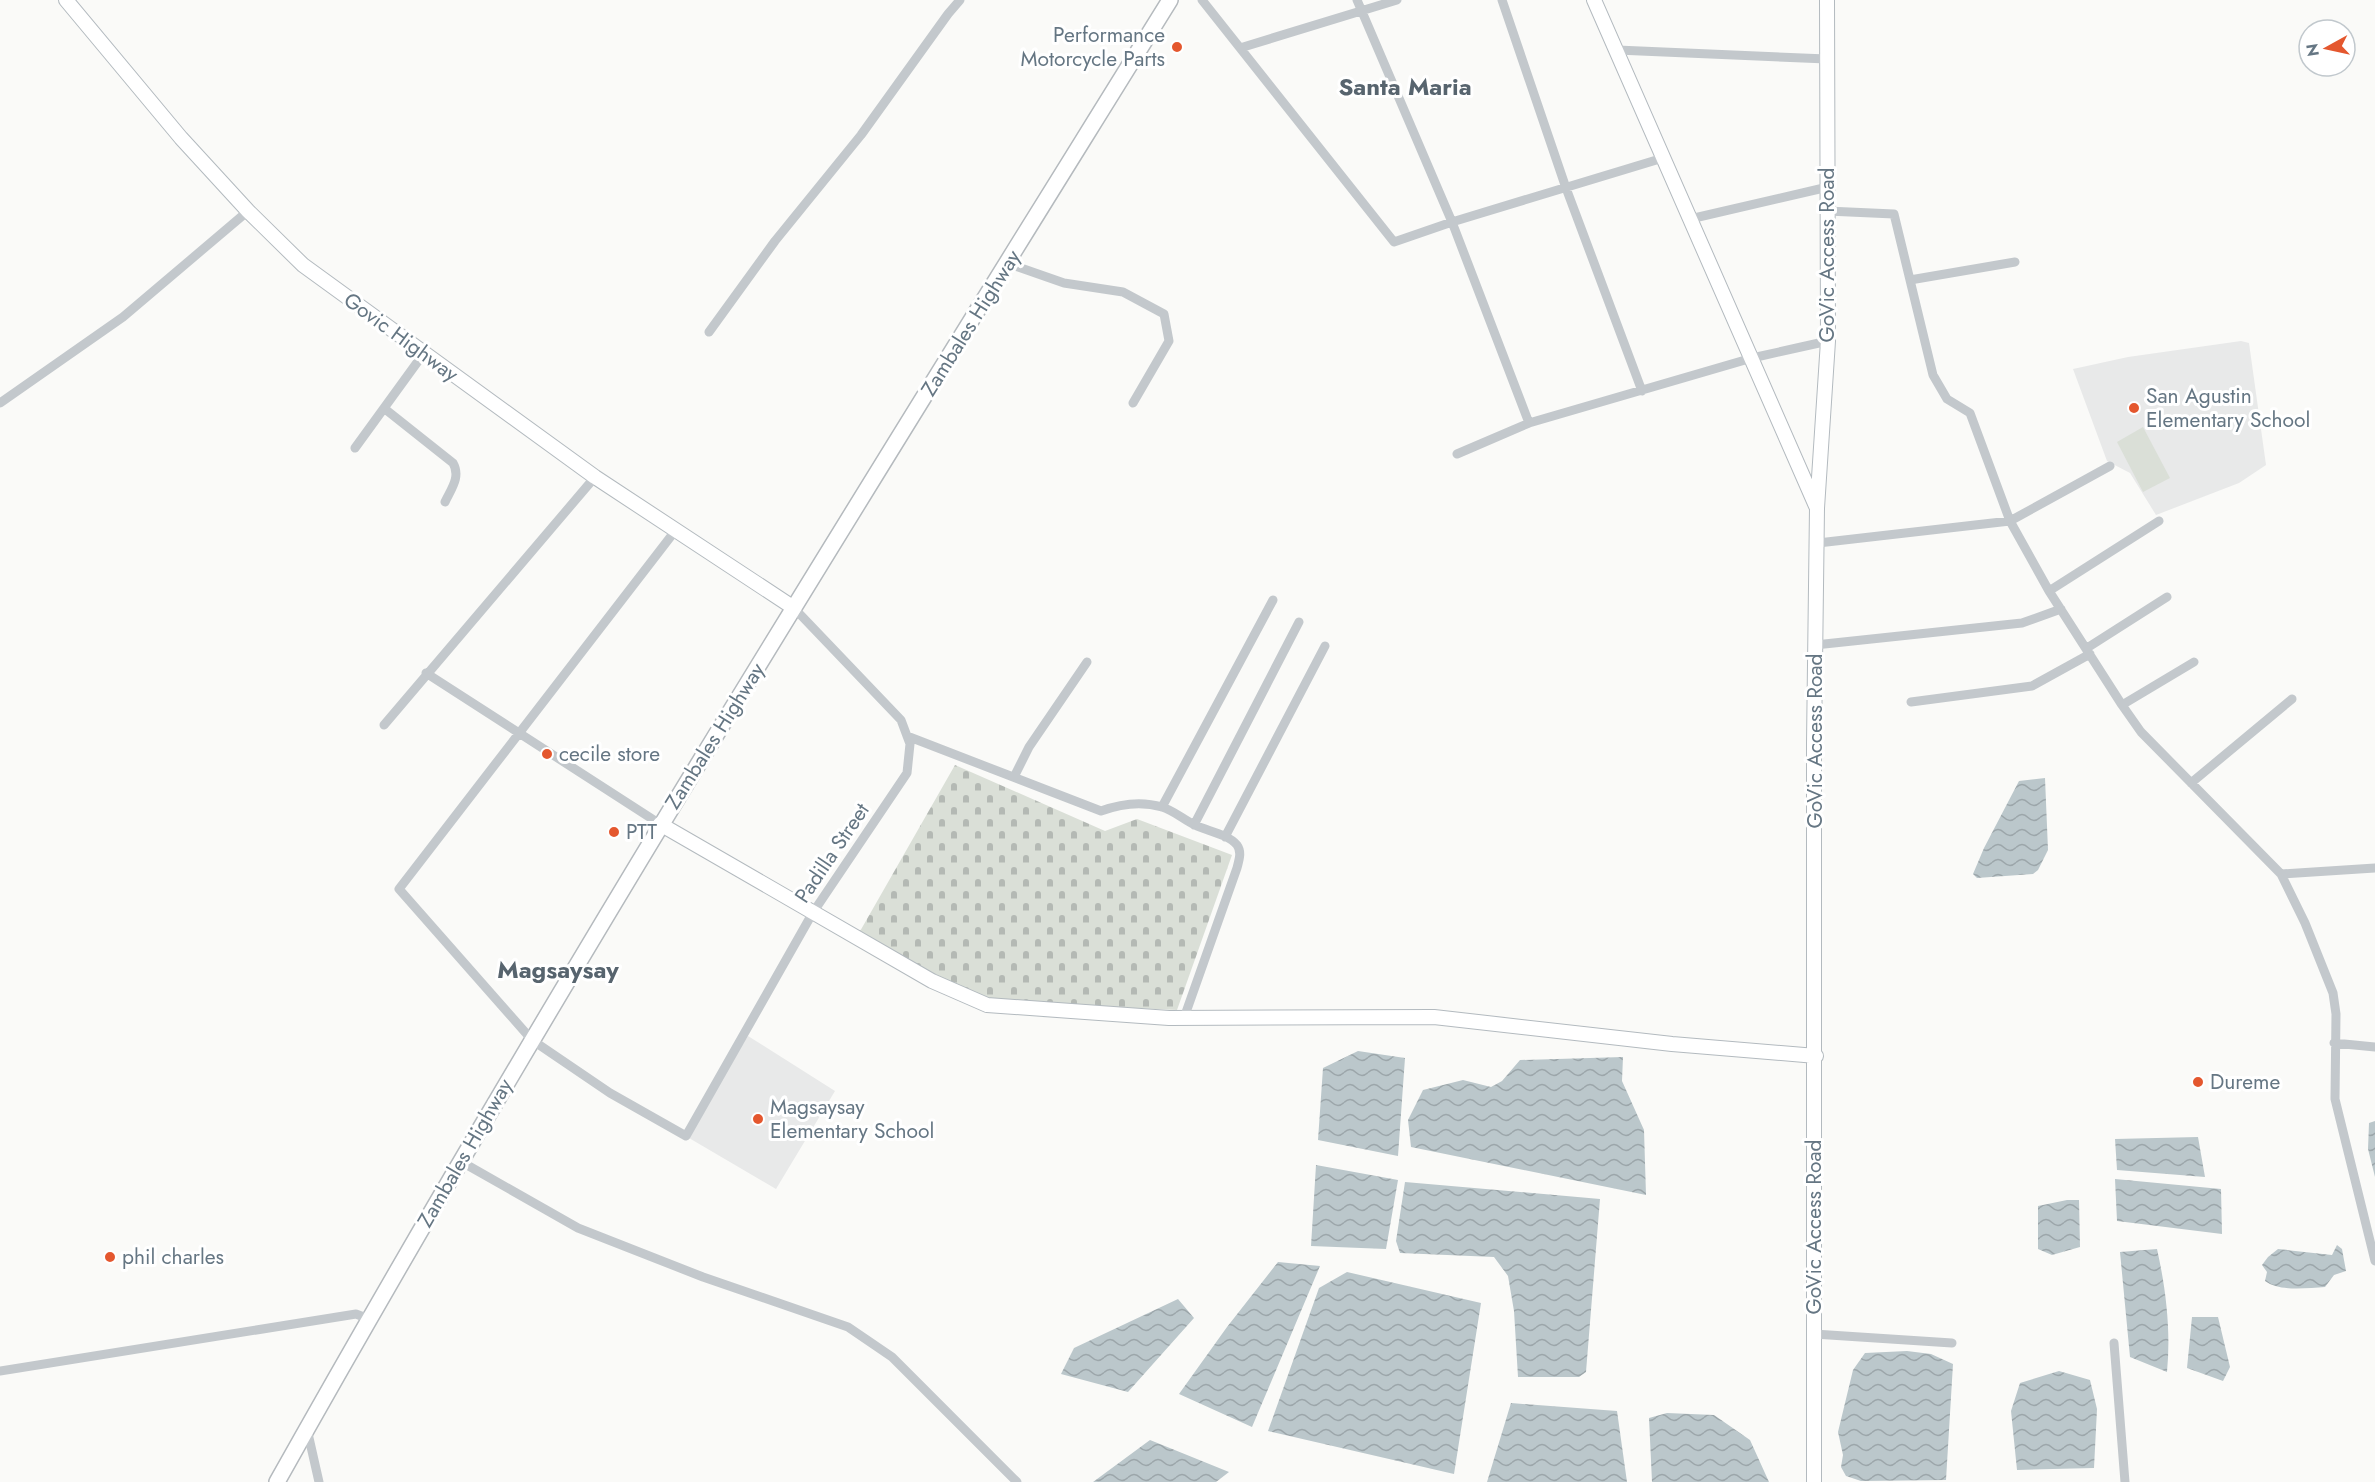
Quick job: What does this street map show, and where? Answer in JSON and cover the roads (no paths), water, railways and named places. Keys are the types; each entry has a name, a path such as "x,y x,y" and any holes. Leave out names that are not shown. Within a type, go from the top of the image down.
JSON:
{"main road":[{"name":"Govic Highway","path":"66,0 181,138 248,211 303,265 595,477 794,608"},
{"name":"Zambales Highway","path":"277,1482 460,1161 660,824 1170,0"},
{"path":"1594,0 1817,508"},
{"name":"GoVic Access Road","path":"1814,1482 1815,645 1817,508 1828,341 1827,0"},
{"path":"660,824 812,914 932,981 987,1005 1185,1018 1434,1017 1672,1044 1816,1056"}],"street":[{"path":"709,332 775,241 861,135 960,0"},
{"path":"1202,0 1394,242 1452,222 1663,158"},
{"path":"1357,0 1452,222 1529,423"},
{"path":"1240,48 1397,0"},
{"path":"1502,0 1566,188 1642,391"},
{"path":"1617,50 1827,59"},
{"path":"1690,219 1828,187"},
{"path":"0,403 123,317 248,211"},
{"path":"1827,211 1894,214 1933,375 1947,399 1970,413 2010,521 2049,591 2141,732 2281,874 2305,923 2333,993 2336,1014 2335,1099 2372,1240 2375,1261"},
{"path":"1910,280 2015,262"},
{"path":"1007,263 1064,283 1123,292 1164,314 1169,341 1133,403"},
{"path":"1457,454 1529,423 1752,358 1828,341"},
{"path":"355,447 424,353"},
{"path":"385,409 453,463 457,470 457,477 445,502"},
{"path":"1818,543 2010,521 2110,466"},
{"path":"384,725 595,477"},
{"path":"2049,591 2159,521"},
{"path":"532,1040 399,889 675,531"},
{"path":"1911,702 2032,686 2089,651 2167,597"},
{"path":"1162,807 1274,600"},
{"path":"794,608 901,720 907,736 1101,810 1135,803 1162,807 1236,844 1240,854 1185,1018"},
{"path":"1815,645 2022,623 2061,609"},
{"path":"1194,825 1299,622"},
{"path":"1225,837 1325,646"},
{"path":"1014,777 1029,747 1087,662"},
{"path":"2122,705 2194,662"},
{"path":"426,673 660,824"},
{"path":"2191,783 2292,699"},
{"name":"Padilla Street","path":"532,1040 610,1093 686,1136 812,914 906,773 910,744 907,736"},
{"path":"2281,874 2375,868"},
{"path":"2334,1043 2375,1047"},
{"path":"460,1161 578,1228 704,1277 848,1328 892,1357 1017,1482"},
{"path":"0,1371 356,1314 369,1319"},
{"path":"1814,1334 1952,1342"},
{"path":"2114,1343 2125,1482"},
{"path":"307,1429 319,1482"}],"water":[{"path":"2045,778 2048,850 2038,870 2033,874 1977,878 1973,874 1984,848 2019,781"},
{"path":"1358,1051 1405,1058 1398,1156 1318,1140 1323,1068"},
{"path":"1623,1057 1622,1081 1644,1130 1646,1195 1411,1147 1408,1120 1423,1090 1463,1080 1491,1087 1502,1081 1520,1060"},
{"path":"2375,1121 2375,1177 2368,1149 2369,1123"},
{"path":"2198,1137 2205,1177 2117,1170 2115,1139"},
{"path":"1316,1165 1398,1180 1386,1249 1311,1246"},
{"path":"2115,1179 2221,1189 2222,1234 2117,1221"},
{"path":"1405,1182 1600,1199 1586,1372 1579,1377 1518,1377 1514,1311 1508,1276 1494,1257 1400,1253 1396,1241"},
{"path":"2079,1200 2080,1247 2052,1255 2038,1249 2038,1206"},
{"path":"2337,1245 2342,1249 2346,1271 2334,1275 2325,1287 2286,1288 2265,1281 2267,1272 2262,1265 2278,1249 2332,1255"},
{"path":"2157,1249 2167,1310 2167,1372 2130,1357 2120,1252"},
{"path":"1278,1262 1320,1266 1252,1427 1179,1394 1227,1327"},
{"path":"1347,1272 1481,1303 1454,1474 1268,1431 1319,1288"},
{"path":"1178,1299 1194,1318 1128,1392 1061,1374 1074,1348"},
{"path":"2192,1317 2218,1317 2230,1367 2223,1381 2187,1368"},
{"path":"1907,1351 1931,1354 1953,1364 1946,1480 1861,1481 1846,1476 1841,1467 1843,1455 1838,1432 1853,1370 1865,1353"},
{"path":"2059,1371 2090,1380 2097,1409 2094,1468 2017,1470 2011,1411 2020,1383"},
{"path":"1511,1403 1617,1411 1627,1482 1487,1482"},
{"path":"1667,1413 1714,1415 1750,1440 1769,1482 1652,1482 1649,1418"},
{"path":"1150,1440 1229,1472 1216,1482 1093,1482"}],"place":[{"name":"Performance Motorcycle Parts","path":"1177,47"},
{"name":"San Agustin Elementary School","path":"2134,408"},
{"name":"cecile store","path":"547,754"},
{"name":"PTT","path":"614,832"},
{"name":"Dureme","path":"2198,1082"},
{"name":"Magsaysay Elementary School","path":"758,1119"},
{"name":"phil charles","path":"110,1257"}],"district":[{"name":"Santa Maria","path":"1405,87"},
{"name":"Magsaysay","path":"558,970"}]}
